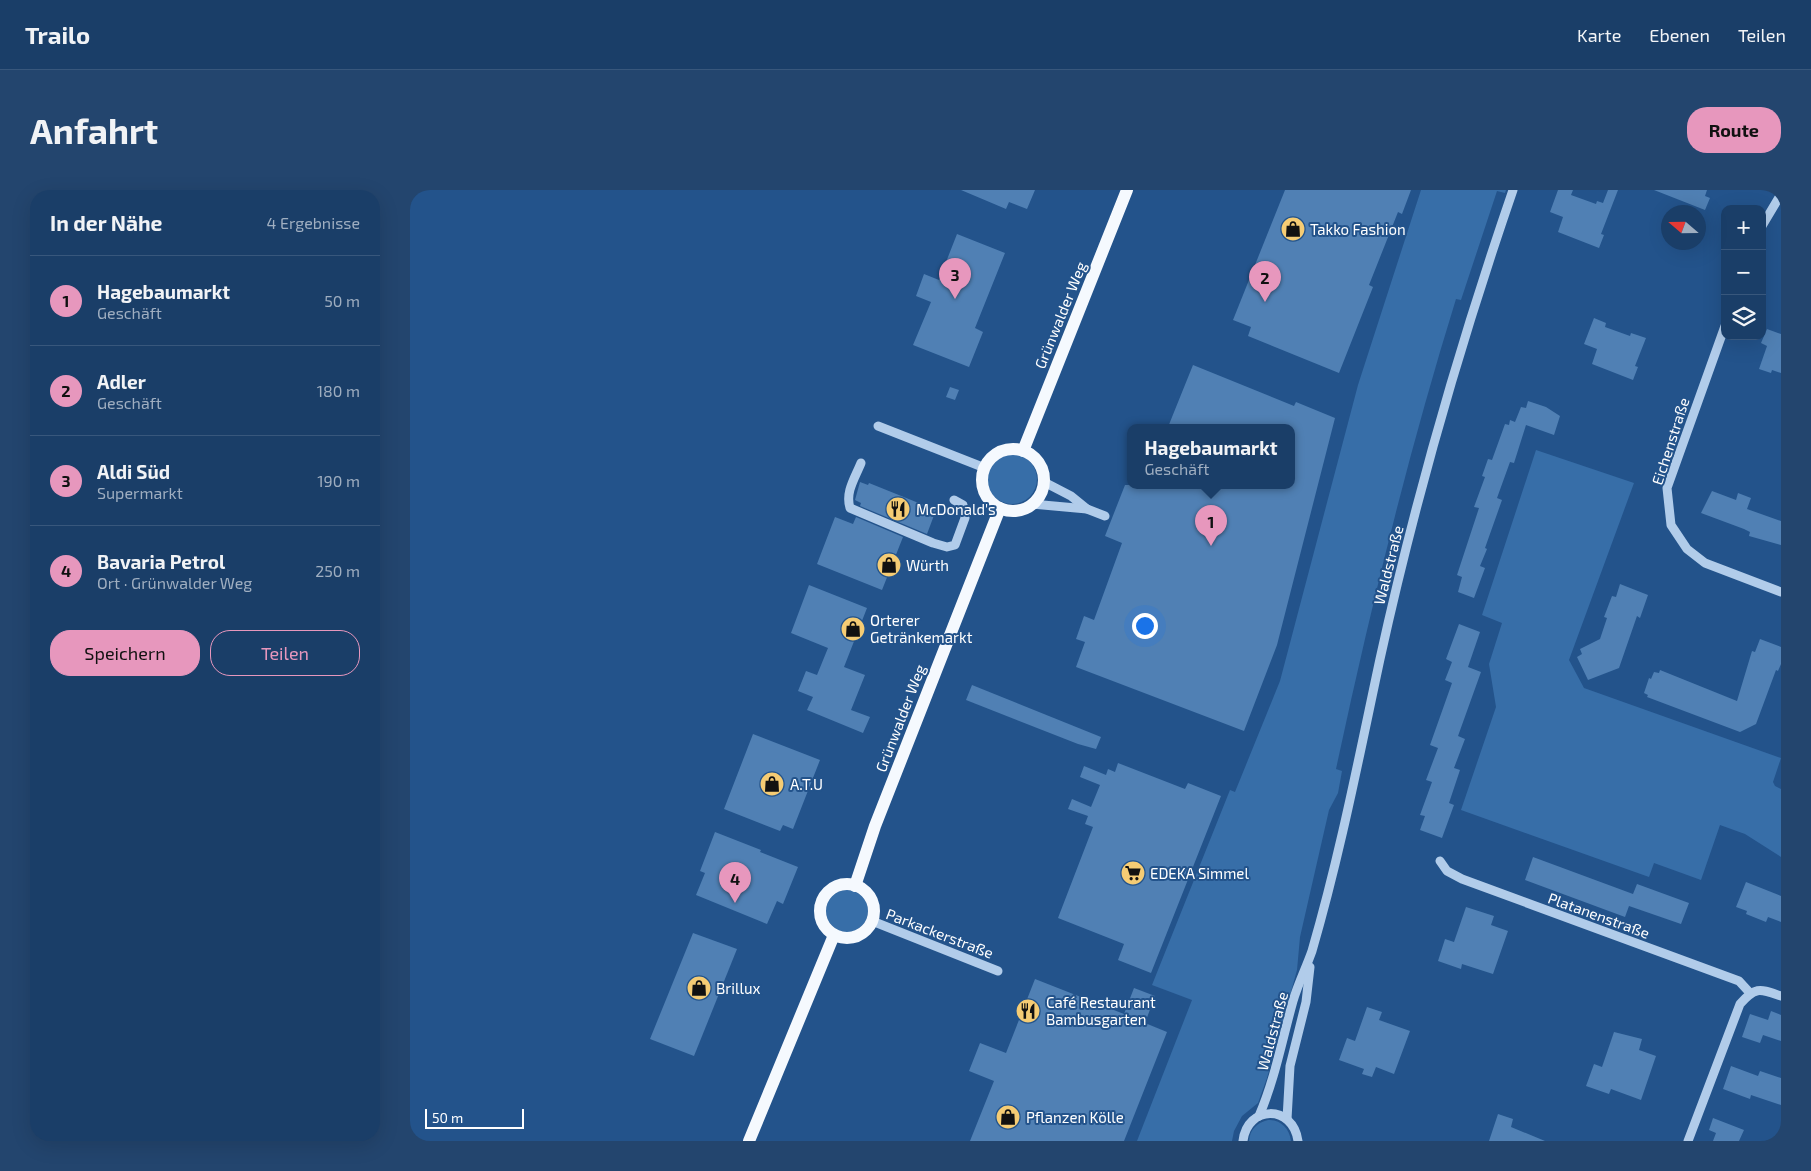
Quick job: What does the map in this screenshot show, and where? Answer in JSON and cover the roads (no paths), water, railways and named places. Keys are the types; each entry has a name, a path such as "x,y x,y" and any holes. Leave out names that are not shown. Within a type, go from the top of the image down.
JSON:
{"main road":[{"name":"Grünwalder Weg","path":"1023,451 1127,190"},
{"path":"1007,450 1023,451 1038,463 1044,482 1042,490 1032,504 1016,511 1000,508 986,496 982,477 984,468 999,453 1007,450"},
{"name":"Grünwalder Weg","path":"855,886 875,826 1000,508"},
{"path":"845,884 855,886 863,890 873,904 872,922 867,929 852,938 834,935 822,922 820,914 822,902 828,893 836,887 845,884"},
{"path":"749,1141 834,935"}],"street":[{"name":"Waldstraße","path":"1243,1141 1245,1130 1250,1122 1259,1116 1271,1088 1294,998 1311,952 1357,773 1403,561 1474,303 1513,190"},
{"path":"1766,219 1781,194"},
{"name":"Eichenstraße","path":"1721,337 1667,488 1672,525 1688,549 1705,563 1781,592"},
{"path":"878,426 984,468"},
{"path":"861,463 849,491 847,500 850,508 933,543 947,547 955,545 965,518 962,504 954,500"},
{"path":"1044,482 1071,496 1087,509"},
{"path":"1032,504 1087,509 1106,516"},
{"name":"Platanenstraße","path":"1440,861 1447,871 1462,879 1739,981 1750,993"},
{"name":"Parkackerstraße","path":"872,922 998,971"},
{"name":"Waldstraße","path":"1287,1119 1290,1066 1306,1002 1311,952"},
{"path":"1688,1141 1740,1004 1750,993 1761,989 1781,996"},
{"path":"1259,1116 1273,1114 1287,1119 1297,1138 1306,1141"}],"place":[{"name":"Takko Fashion","path":"1293,229"},
{"name":"Aldi Süd","path":"955,299"},
{"name":"Adler","path":"1265,302"},
{"name":"McDonald's","path":"898,509"},
{"name":"Hagebaumarkt","path":"1211,546"},
{"name":"Würth","path":"889,565"},
{"name":"Orterer Getränkemarkt","path":"853,629"},
{"name":"A.T.U","path":"772,784"},
{"name":"EDEKA Simmel","path":"1133,873"},
{"name":"Bavaria Petrol","path":"735,903"},
{"name":"Brillux","path":"699,988"},
{"name":"Café Restaurant Bambusgarten","path":"1028,1011"},
{"name":"Pflanzen Kölle","path":"1008,1117"}]}
